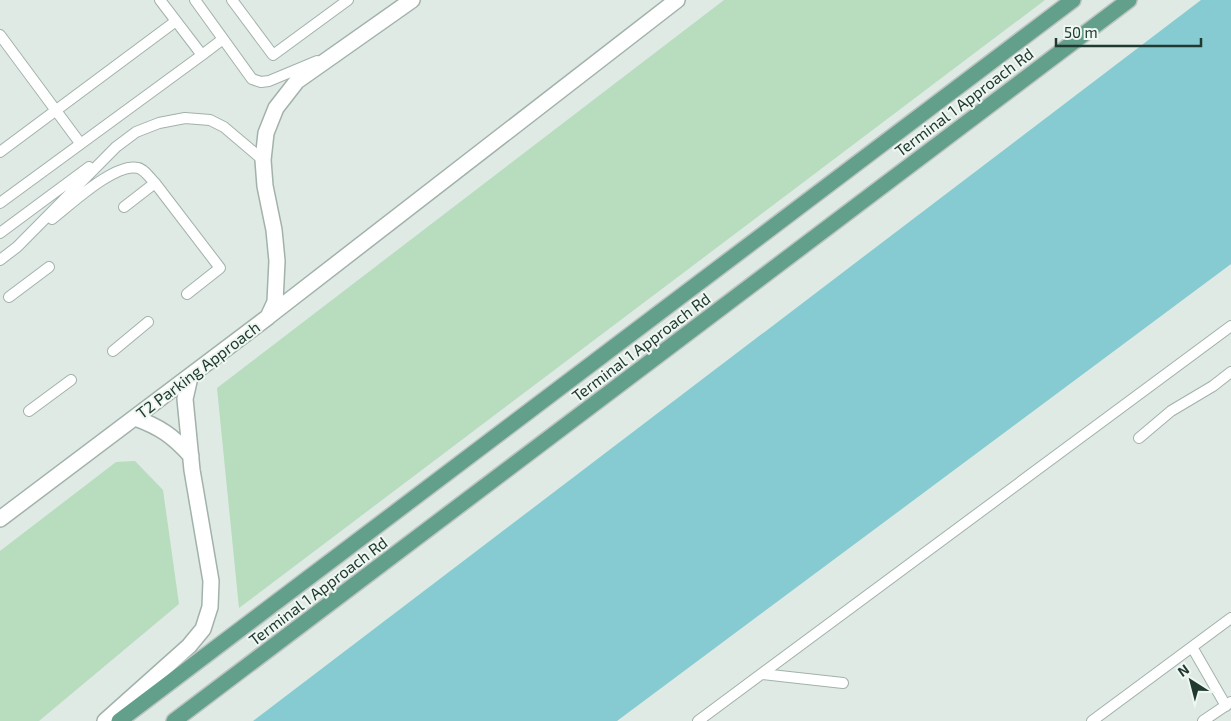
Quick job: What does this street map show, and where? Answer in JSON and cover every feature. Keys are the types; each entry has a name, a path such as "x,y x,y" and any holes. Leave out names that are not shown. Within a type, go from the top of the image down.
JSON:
{"main road":[{"name":"Terminal 1 Approach Rd","path":"118,721 1073,0"},
{"name":"Terminal 1 Approach Rd","path":"174,721 1129,0"}],"street":[{"name":"T2 Parking Approach","path":"0,519 268,317 275,302 277,261 274,230 262,160 266,133 276,108 297,81 412,0"},
{"path":"268,317 677,0"},
{"path":"105,721 189,646 203,629 210,607 211,581 191,456 185,399 190,377"},
{"path":"134,418 156,426 177,440 191,456"}],"lane":[{"path":"160,0 202,55"},
{"path":"195,0 248,74 260,82 282,77 354,41"},
{"path":"232,0 273,55 348,0"},
{"path":"0,152 176,21"},
{"path":"0,35 80,143"},
{"path":"0,203 223,39"},
{"path":"0,233 136,132 159,123 185,118 210,120 224,127 262,160"},
{"path":"17,247 116,147"},
{"path":"0,260 86,191 114,173 128,167 137,168 142,170 155,183 220,268 187,294"},
{"path":"124,207 155,183"},
{"path":"9,297 49,267"},
{"path":"112,351 148,322"},
{"path":"698,721 1231,326"},
{"path":"1140,438 1171,411 1213,386 1231,372"},
{"path":"29,411 71,380"},
{"path":"1092,721 1231,618"},
{"path":"1192,647 1228,704 1203,721"},
{"path":"762,674 843,683"}],"green space":[{"path":"724,0 1045,0 239,608 217,388"},
{"path":"135,461 163,490 179,604 39,721 0,721 0,551 116,462"}],"water":[{"path":"1201,0 1231,0 1231,264 617,721 253,721"}]}
